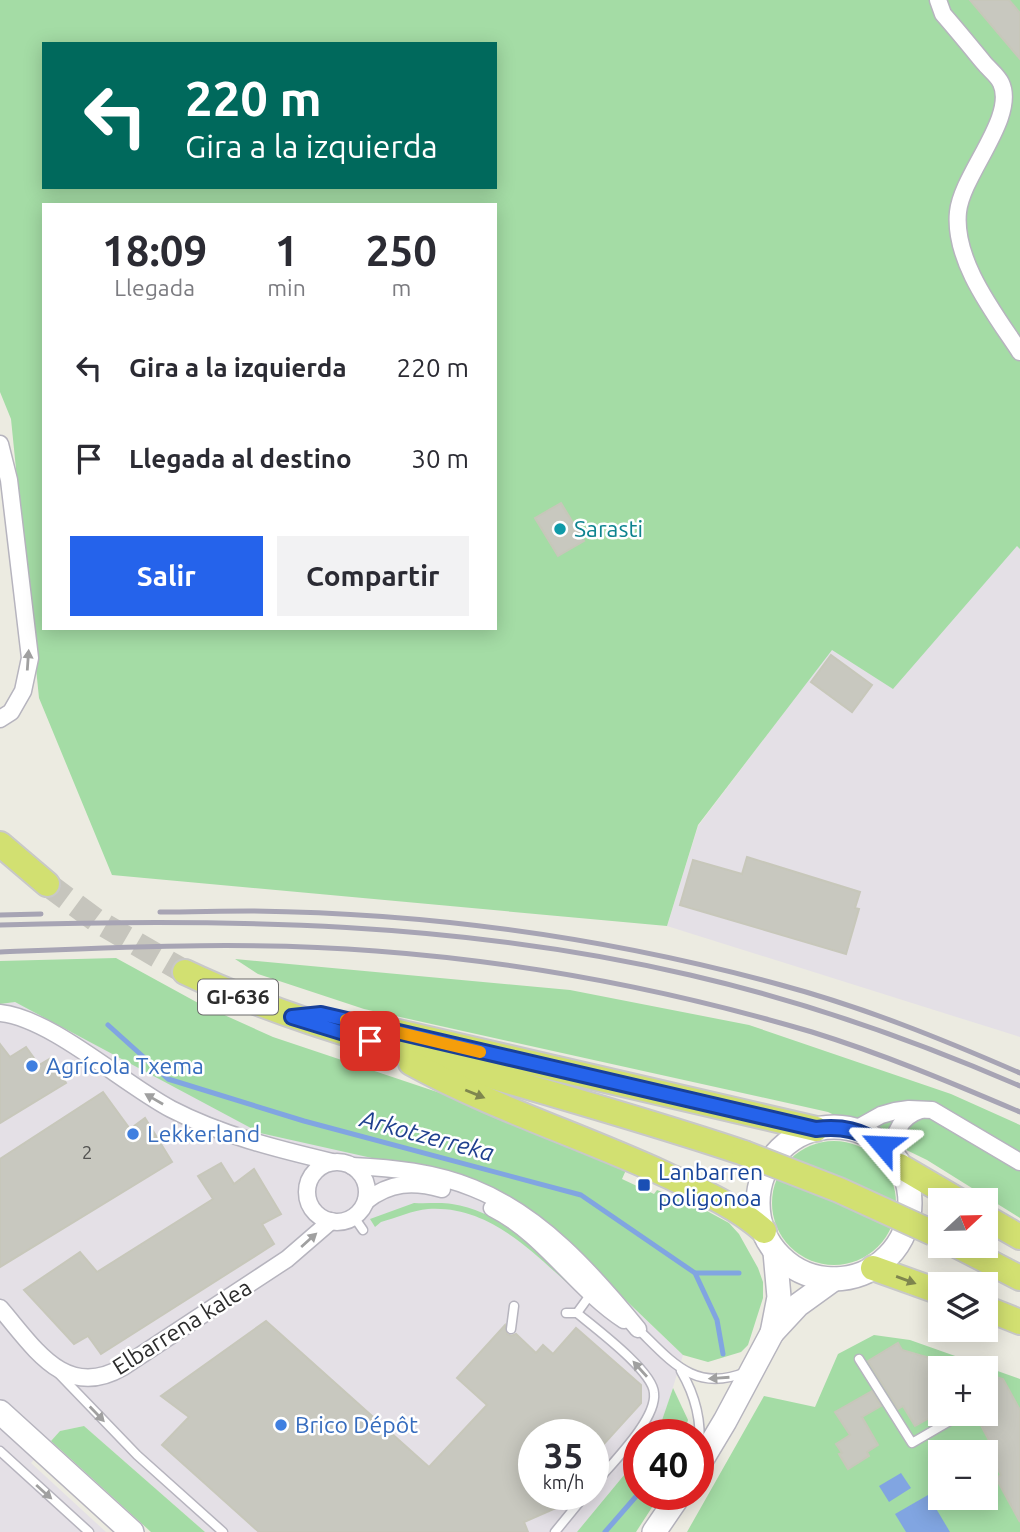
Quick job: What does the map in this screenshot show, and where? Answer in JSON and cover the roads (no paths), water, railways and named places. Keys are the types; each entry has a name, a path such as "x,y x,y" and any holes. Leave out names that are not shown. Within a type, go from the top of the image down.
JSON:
{"main road":[{"path":"0,844 47,884"},
{"name":"GI-636","path":"185,972 236,996 292,1017 744,1153 839,1190 928,1231"},
{"path":"292,1017 321,1014 816,1129"},
{"path":"370,1041 447,1083 606,1148 728,1204 770,1241"},
{"path":"897,1161 939,1188"},
{"path":"998,1224 1020,1237"},
{"path":"981,1258 1020,1278"},
{"path":"873,1268 928,1288"},
{"path":"998,1313 1020,1322"}],"street":[{"path":"938,0 943,13 1001,83 1005,102 997,127 970,175 958,212 961,243 974,278 1020,352"},
{"path":"0,444 9,480 30,658 23,691 11,712 0,719"},
{"path":"0,1013 22,1017 41,1026 146,1095 194,1120 286,1151 352,1166 360,1172 365,1181 366,1201 359,1223 331,1221 317,1215 311,1208 307,1189 315,1171 332,1162"},
{"path":"854,1130 888,1113 909,1109 932,1110 1020,1162"},
{"path":"770,1241 801,1272 834,1279 854,1276 873,1268 893,1251 907,1221 909,1210 908,1187 897,1161 895,1135 909,1115 923,1109"},
{"path":"714,1438 772,1333 779,1297 770,1241 758,1211 758,1197 765,1171 780,1148 803,1133 835,1127 869,1136 897,1161"},
{"path":"352,1166 425,1174 474,1188 520,1213 579,1261 638,1329"},
{"path":"366,1201 388,1187 406,1183 437,1187 478,1201 497,1210 533,1238 590,1295 638,1329"},
{"name":"Elbarrena kalea","path":"0,1308 50,1364 77,1377 112,1374 287,1259 331,1221"},
{"path":"550,1235 556,1248 577,1273 590,1295"},
{"path":"772,1333 797,1306 834,1279"},
{"path":"0,1412 132,1532"},
{"path":"654,1532 669,1510"}],"lane":[{"path":"577,1312 590,1295"},
{"path":"511,1329 513,1306"},
{"path":"566,1313 577,1312 645,1372 654,1393 647,1421 609,1467"},
{"path":"638,1329 679,1369 689,1384 699,1419"},
{"path":"859,1359 912,1443 941,1426"},
{"path":"50,1364 137,1455 223,1532"},
{"path":"679,1369 699,1377 721,1379 734,1377 757,1364"},
{"path":"0,1451 89,1532"},
{"path":"555,1532 573,1510"}],"water":[{"path":"901,1473 911,1488 889,1502 879,1486"},
{"path":"928,1495 928,1510 937,1510 950,1532 906,1532 895,1514"}],"waterway":[{"name":"Arkotzerreka","path":"108,1025 168,1079 304,1121 581,1195 695,1273 739,1273"},
{"path":"695,1273 717,1320 723,1354"},
{"path":"605,1532 624,1510"}],"tunnel":[{"path":"47,884 97,921 185,972"}],"railway":[{"path":"160,912 251,911 385,917 585,941 716,968 842,1003 902,1024 1020,1073"},
{"path":"0,915 41,914"},
{"path":"0,925 173,922 346,928 433,934 605,957 732,985 816,1009 940,1053 1020,1086"},
{"path":"0,952 282,946 431,956 542,970 705,1003 812,1032 891,1059 1020,1112"}],"place":[{"name":"Sarasti","path":"560,529"},
{"name":"Agrícola Txema","path":"32,1066"},
{"name":"Lekkerland","path":"133,1134"},
{"name":"Lanbarren poligonoa","path":"644,1185"},
{"name":"Brico Dépôt","path":"281,1425"}]}
